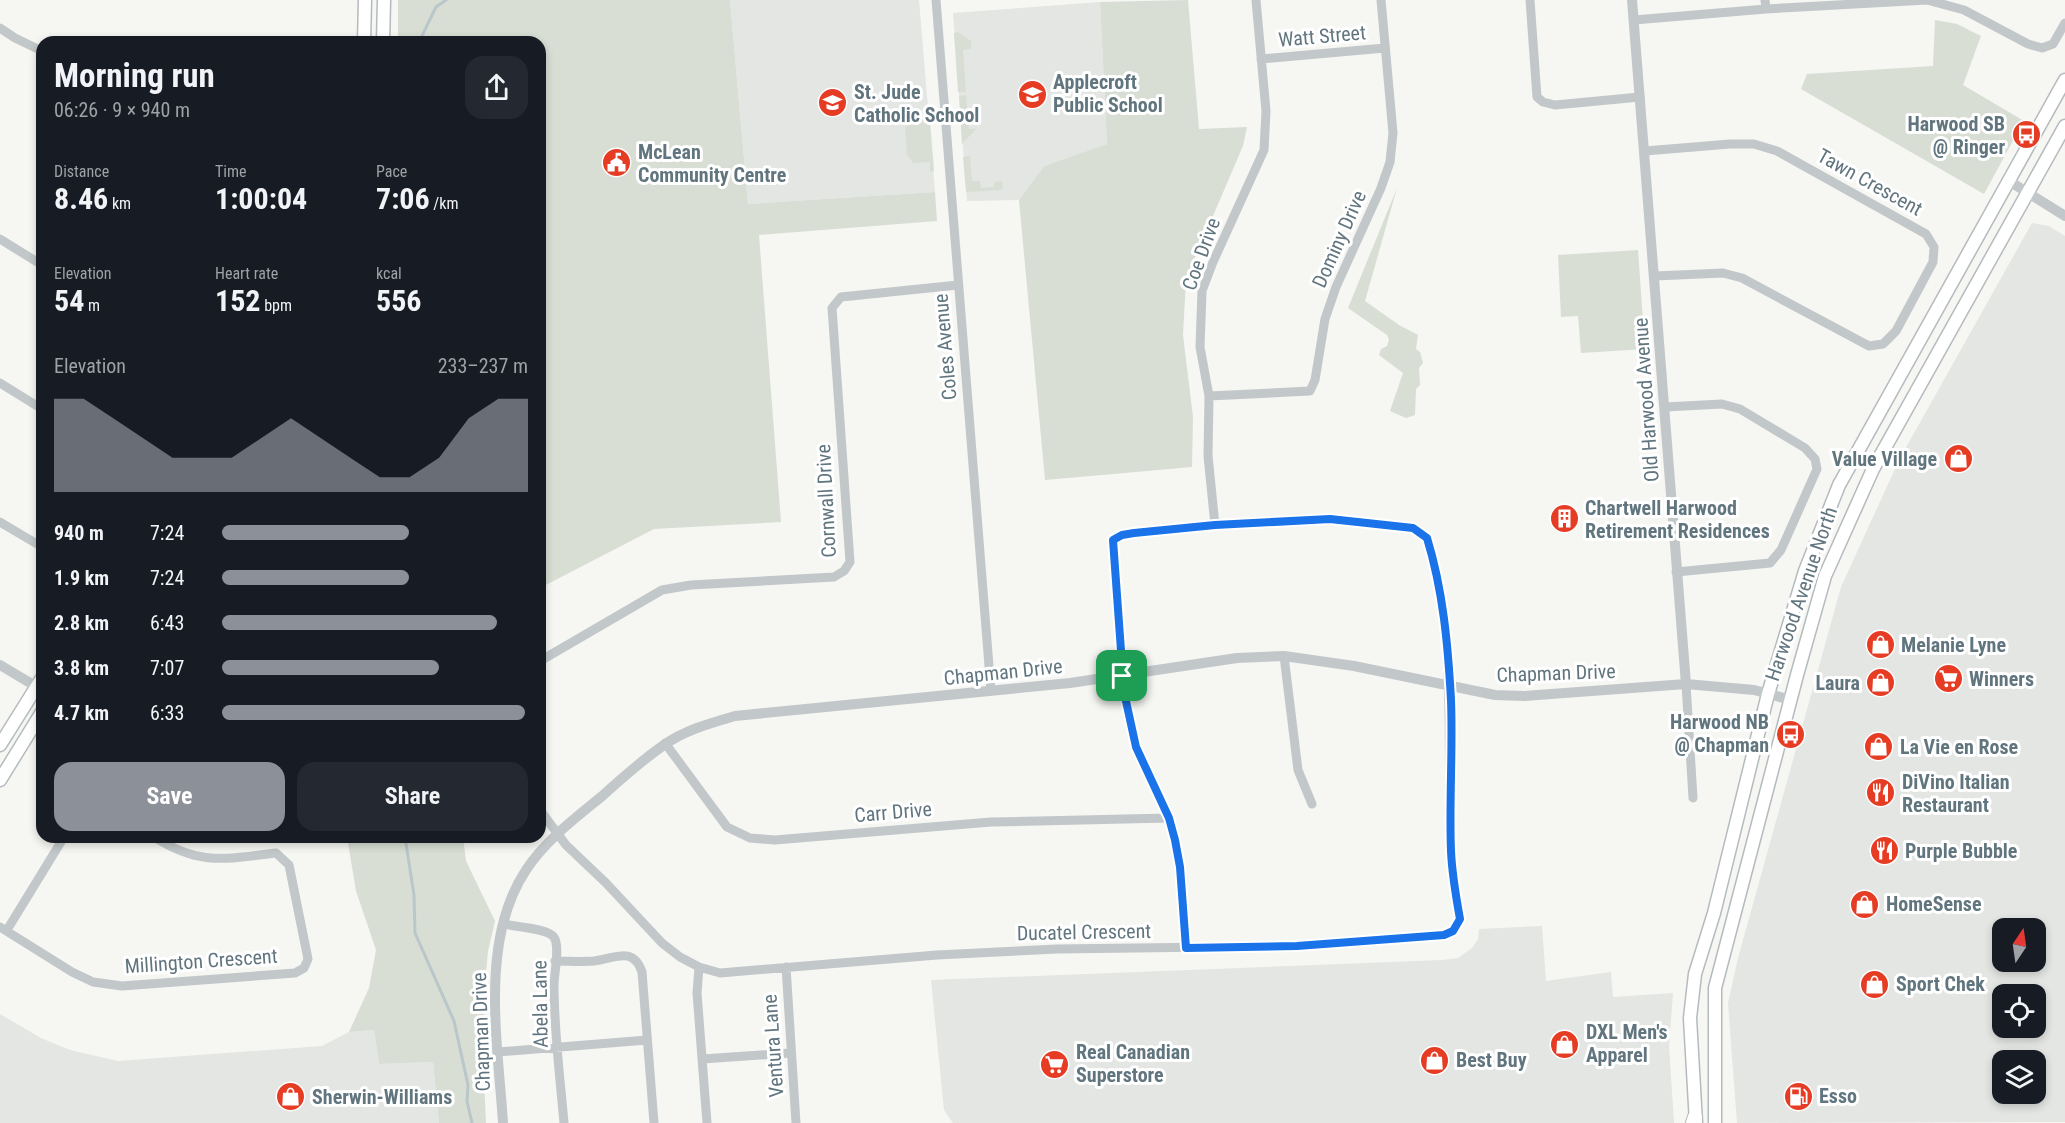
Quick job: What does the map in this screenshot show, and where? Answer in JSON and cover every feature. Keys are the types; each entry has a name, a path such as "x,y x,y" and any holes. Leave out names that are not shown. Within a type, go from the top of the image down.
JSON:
{"main road":[{"path":"364,36 365,0"},
{"path":"383,36 384,0"},
{"name":"Harwood Avenue North","path":"1695,1121 1690,1018 1695,974 1714,913 1767,694 1805,570 1839,485 2065,80"},
{"name":"Harwood Avenue North","path":"1715,1123 1715,988 1825,576 1873,469 2065,126"},
{"path":"0,745 36,691"},
{"path":"0,780 36,722"}],"street":[{"name":"Coles Avenue","path":"936,0 992,691"},
{"name":"Coe Drive","path":"1215,525 1208,456 1209,396 1200,347 1202,291 1264,150 1266,111 1256,0"},
{"name":"Dominy Drive","path":"1209,396 1310,391 1315,380 1325,319 1336,287 1381,188 1390,162 1393,133 1381,0"},
{"path":"1530,0 1538,97 1543,102 1555,105 1640,98"},
{"name":"Old Harwood Avenue","path":"1632,0 1655,276 1693,798"},
{"path":"1634,20 1766,5 1927,0 1964,10 2028,44 2043,48 2053,44 2065,23"},
{"path":"0,28 36,48"},
{"name":"Watt Street","path":"1261,59 1385,48"},
{"name":"Tawn Crescent","path":"1645,151 1754,144 1777,151 1926,234 1934,247 1933,262 1896,331 1884,344 1869,346 1742,278 1723,273 1655,276"},
{"path":"2009,181 2065,216"},
{"path":"0,239 36,261"},
{"name":"Cornwall Drive","path":"546,658 662,590 691,585 834,577 844,571 850,562 832,308 841,297 958,285"},
{"path":"0,383 36,405"},
{"path":"1665,407 1722,404 1740,410 1805,448 1815,459 1817,469 1781,550 1770,563 1676,572"},
{"path":"1186,948 1180,867 1169,818 1136,747 1122,676 1113,540 1122,535 1134,533 1215,525 1330,519 1413,528 1427,538 1434,561 1443,604 1449,686"},
{"path":"0,522 36,544"},
{"path":"1284,656 1298,770 1312,804"},
{"name":"Chapman Drive","path":"503,1123 494,983 497,950 508,906 526,870 548,842 666,743 700,727 735,716 1122,676 1237,658 1284,656 1354,666 1495,695 1524,696 1686,684 1725,686 1791,699"},
{"path":"0,665 36,683"},
{"name":"Ducatel Crescent","path":"558,833 566,845 606,882 662,943 680,957 699,967 720,973 938,955 1057,949 1297,946 1444,935 1453,931 1460,919 1451,852 1449,686"},
{"name":"Carr Drive","path":"666,743 728,827 750,838 775,840 991,822 1169,818"},
{"path":"546,818 558,833"},
{"name":"Millington Crescent","path":"60,843 4,928 72,972 93,982 122,986 295,973 304,968 308,960 289,865 276,853 223,859 197,857 173,849 164,843"},
{"name":"Abela Lane","path":"504,924 552,935 557,948 554,987 564,1123"},
{"path":"555,961 596,961 613,956 626,956 638,962 642,972 654,1123"},
{"path":"699,967 697,993 707,1123"},
{"name":"Ventura Lane","path":"786,967 796,1123"},
{"path":"498,1052 647,1040"},
{"path":"702,1059 790,1053"}],"shaded area":[{"path":"398,0 730,0 748,204 935,192 937,221 759,235 781,522 654,529 546,585 546,36 398,36"},
{"name":"St. Jude Catholic School","path":"730,0 919,0 935,192 748,204"},
{"path":"1188,0 1199,129 1247,127 1243,146 1186,279 1183,335 1193,417 1192,467 1045,480 1019,200 1044,166 1107,144 1100,2"},
{"name":"Applecroft Public School","path":"1100,2 1107,144 1044,166 1019,200 967,201 953,13"},
{"path":"1935,20 1957,24 1981,36 1963,85 2024,121 2022,124 2025,126 2015,137 1984,194 1801,89 1807,74 1933,66"},
{"path":"958,32 971,41 971,49 963,50 966,92 958,92 954,33"},
{"path":"966,95 969,129 976,129 962,144 959,96"},
{"path":"916,119 930,121 934,171 930,172 930,162 913,163 907,155 905,128"},
{"path":"970,156 972,181 980,181 981,188 994,187 994,182 1002,181 1003,188 966,192 963,157"},
{"path":"1397,188 1365,301 1399,325 1418,335 1416,349 1420,352 1423,363 1419,368 1420,385 1416,389 1415,415 1406,418 1390,411 1403,373 1379,355 1381,349 1387,346 1389,340 1387,335 1348,308"},
{"path":"2032,223 2049,226 2065,236 2065,1122 1737,1123 1728,1003 1738,958 1841,587 1900,458"},
{"path":"1638,250 1645,349 1581,353 1578,316 1561,317 1558,255"},
{"path":"348,843 464,843 466,861 495,921 486,973 483,1059 486,1123 439,1123 433,1062 379,1064 374,1030 349,1032 369,988 376,950 356,891"},
{"path":"1542,926 1546,981 1611,972 1613,997 1673,993 1669,1046 1674,1123 953,1123 944,1110 931,980 1442,960 1458,958 1472,948 1478,939 1479,929"},
{"path":"0,1014 41,1038 70,1050 118,1061 322,1046 349,1032 374,1030 379,1064 433,1062 439,1123 0,1123"}],"waterway":[{"path":"422,36 436,7 446,0"},
{"path":"406,843 414,895 415,933 454,1021 468,1085 467,1101 472,1123"}],"place":[{"name":"Applecroft Public School","path":"1032,94"},
{"name":"St. Jude Catholic School","path":"833,103"},
{"name":"Harwood SB @ Ringer","path":"2026,135"},
{"name":"McLean Community Centre","path":"617,163"},
{"name":"Value Village","path":"1958,459"},
{"name":"Chartwell Harwood Retirement Residences","path":"1564,519"},
{"name":"Melanie Lyne","path":"1880,645"},
{"name":"Winners","path":"1948,679"},
{"name":"Laura","path":"1881,683"},
{"name":"Harwood NB @ Chapman","path":"1790,734"},
{"name":"La Vie en Rose","path":"1879,747"},
{"name":"DiVino Italian Restaurant","path":"1881,793"},
{"name":"Purple Bubble","path":"1884,851"},
{"name":"HomeSense","path":"1865,904"},
{"name":"Sport Chek","path":"1875,984"},
{"name":"DXL Men's Apparel","path":"1565,1044"},
{"name":"Best Buy","path":"1435,1060"},
{"name":"Real Canadian Superstore","path":"1055,1064"},
{"name":"Esso","path":"1798,1096"},
{"name":"Sherwin-Williams","path":"291,1097"}],"route":[{"path":"1330,519 1413,528 1427,538 1443,604 1451,701 1451,852 1460,919 1453,931 1444,935 1426,937 1297,946 1186,948 1180,867 1175,840 1169,818 1136,747 1122,676 1113,540 1122,535 1215,525 1330,519"}]}
